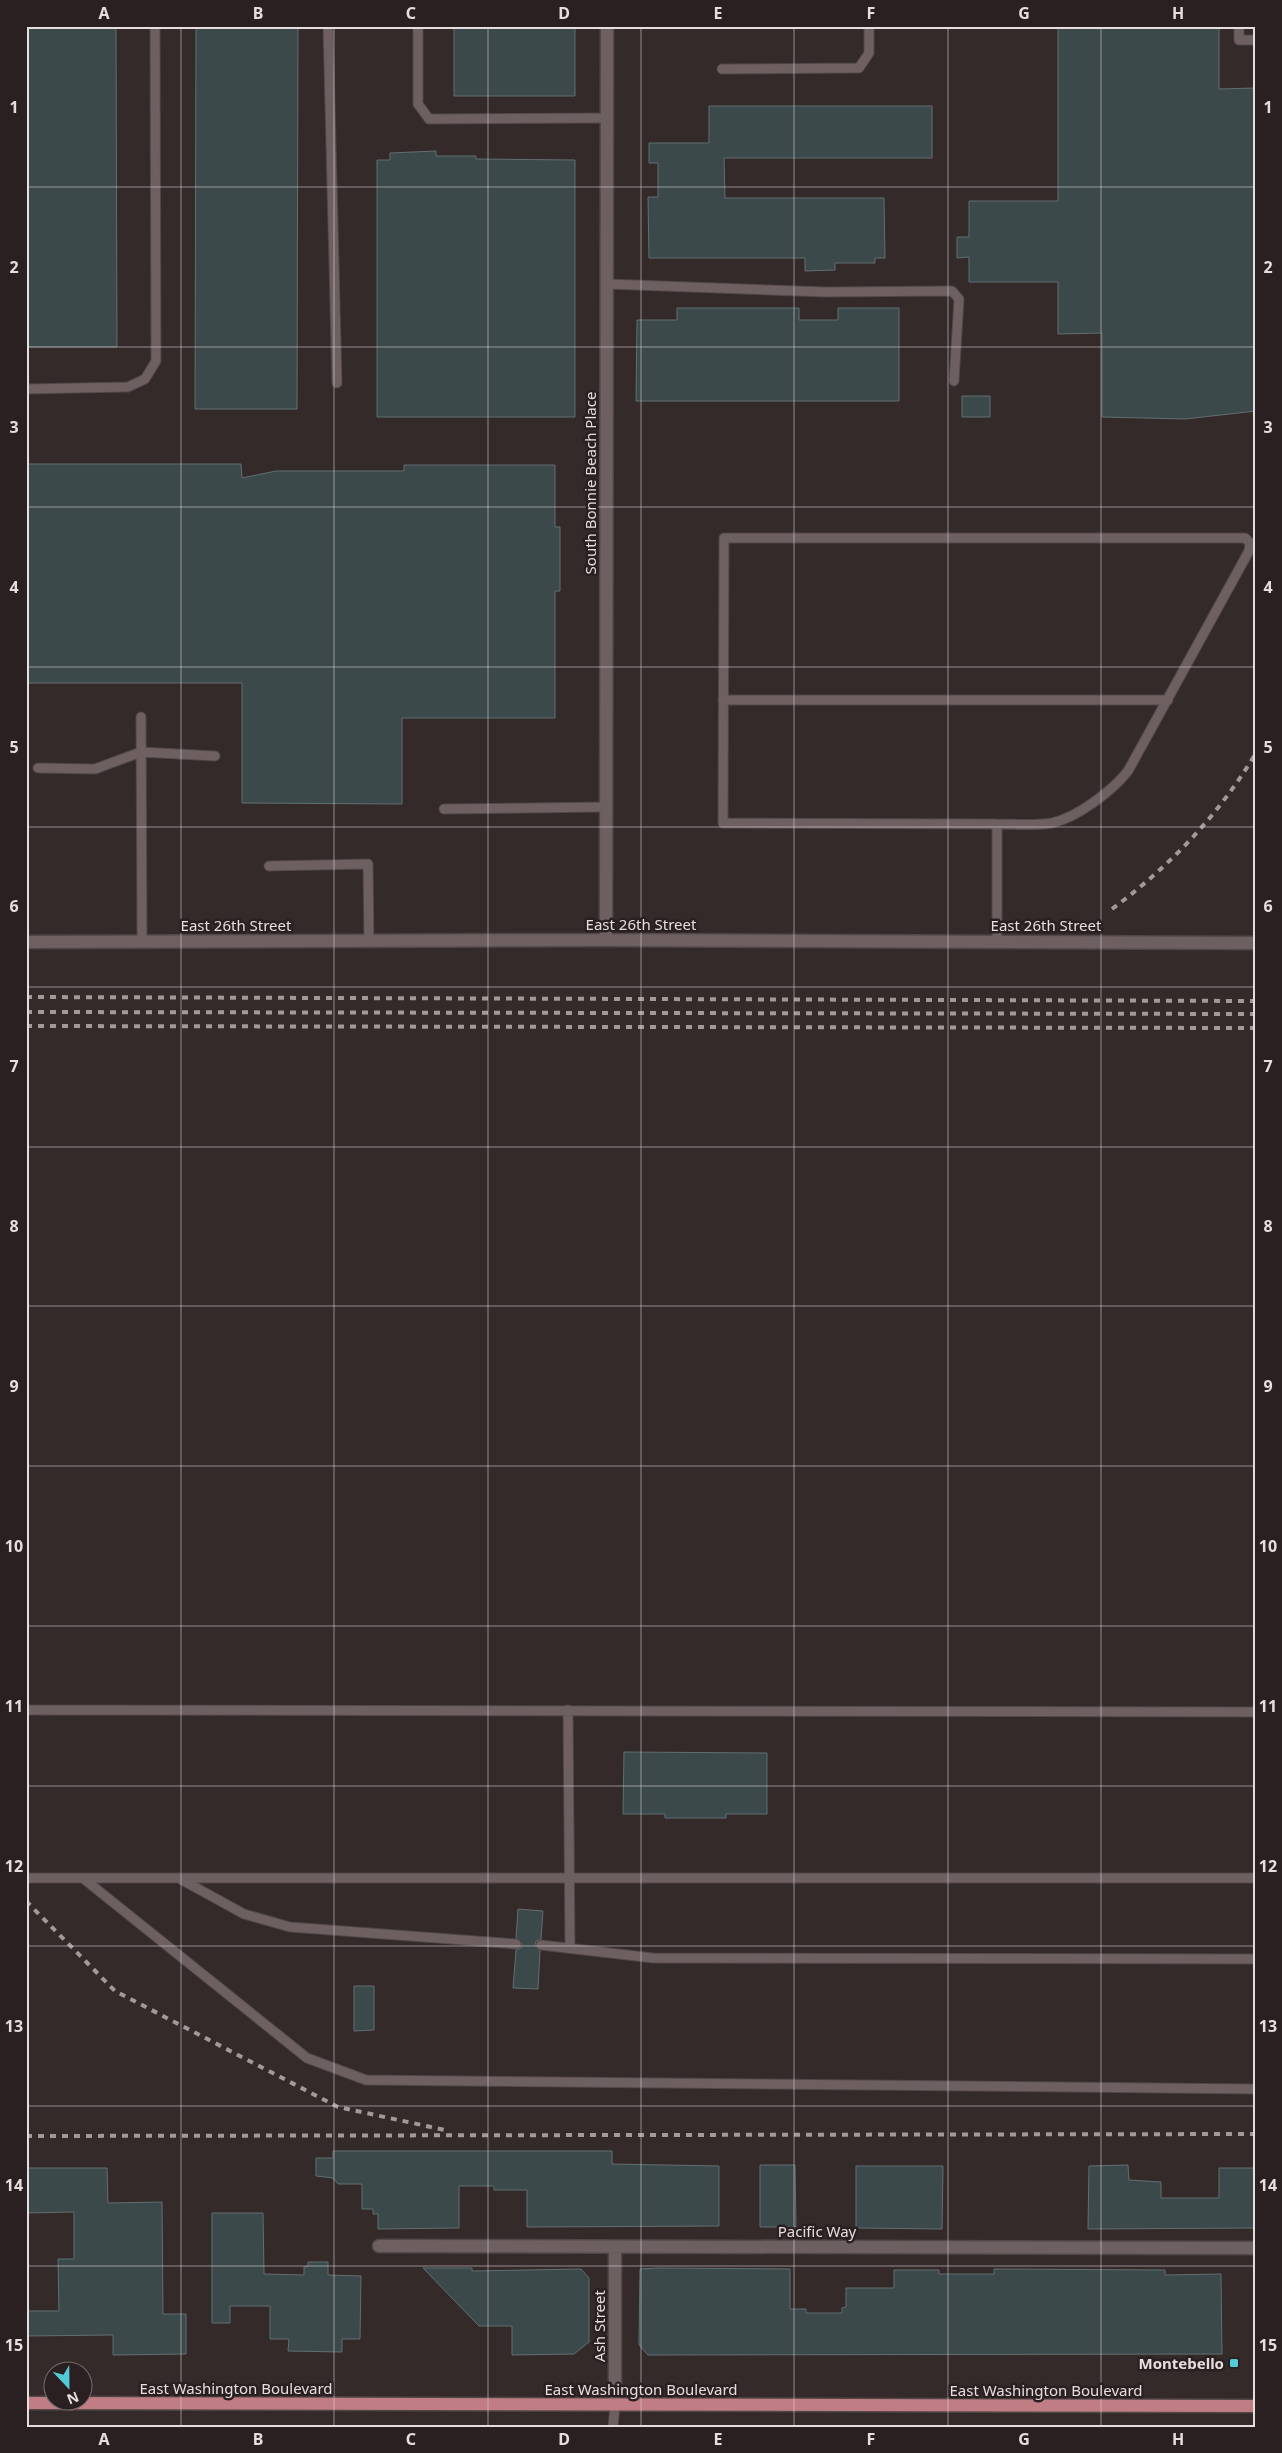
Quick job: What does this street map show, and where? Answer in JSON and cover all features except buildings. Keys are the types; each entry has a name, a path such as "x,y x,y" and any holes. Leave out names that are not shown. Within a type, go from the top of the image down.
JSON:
{"main road":[{"name":"East Washington Boulevard","path":"26,2403 615,2406 1256,2406"}],"street":[{"name":"South Bonnie Beach Place","path":"606,940 608,26"},
{"name":"East 26th Street","path":"26,942 606,940 1256,942"},
{"name":"Pacific Way","path":"379,2246 1256,2248"},
{"name":"Ash Street","path":"615,2247 615,2406"}],"lane":[{"path":"26,389 128,387 145,378 156,361 155,26"},
{"path":"328,26 337,383"},
{"path":"418,26 418,104 429,119 607,118"},
{"path":"722,70 859,68 869,53 869,26"},
{"path":"1239,26 1239,40 1256,40"},
{"path":"607,284 826,292 952,291 959,299 954,381"},
{"path":"724,538 1245,538 1250,543 1249,551 1128,771 1114,788 1094,802 1054,822 997,824 723,823 723,700 724,538"},
{"path":"723,700 1168,700"},
{"path":"142,717 142,941"},
{"path":"38,768 95,769 141,752 215,756"},
{"path":"444,809 606,807"},
{"path":"997,824 997,941"},
{"path":"269,866 368,864 369,941"},
{"path":"26,1710 1256,1712"},
{"path":"568,1710 570,1948"},
{"path":"26,1878 1256,1878"},
{"path":"84,1879 307,2058 366,2080 1256,2089"},
{"path":"179,1879 244,1914 290,1927 516,1944"},
{"path":"541,1945 653,1958 1256,1960"},
{"path":"613,2427 615,2406"}],"railway":[{"path":"1112,909 1154,875 1192,838 1226,798 1256,753"},
{"path":"26,997 1256,1001"},
{"path":"26,1012 1256,1014"},
{"path":"26,1026 1256,1028"},
{"path":"26,1901 115,1991 338,2107 445,2130"},
{"path":"26,2136 1256,2134"}],"place":[{"name":"Montebello","path":"1234,2363"}]}
